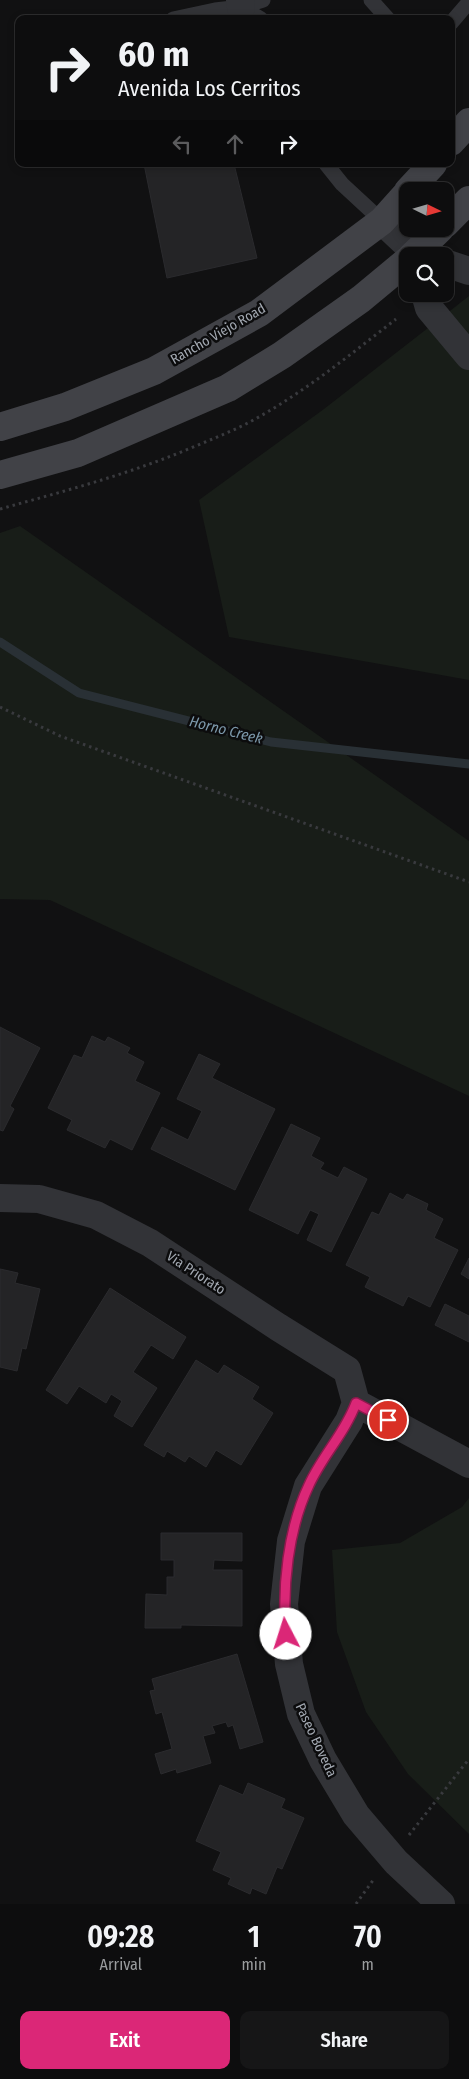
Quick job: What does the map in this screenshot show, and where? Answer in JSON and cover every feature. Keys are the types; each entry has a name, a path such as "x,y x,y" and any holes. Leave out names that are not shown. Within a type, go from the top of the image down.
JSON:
{"main road":[{"path":"455,138 469,122"},
{"name":"Rancho Viejo Road","path":"417,182 430,167"},
{"path":"454,215 469,200"},
{"name":"Rancho Viejo Road","path":"0,426 66,407 154,371 259,313 382,221 399,202"},
{"path":"0,475 78,453 228,388 282,355 362,299 399,270"}],"street":[{"path":"382,221 407,247"},
{"path":"454,265 469,271"},
{"path":"428,302 429,308 469,356"},
{"name":"Via Priorato","path":"0,1198 39,1199 96,1215 150,1243 347,1370 356,1403"},
{"path":"356,1403 469,1464"},
{"name":"Paseo Boveda","path":"356,1403 349,1421 308,1486 290,1541 284,1613 288,1664 301,1714 323,1760 356,1815 391,1857 442,1904"}],"lane":[{"path":"371,0 384,15"},
{"path":"455,18 469,2"},
{"path":"192,15 251,6"},
{"path":"328,167 342,184 382,221"}],"path":[{"path":"0,509 160,462 232,431 305,390 396,319"},
{"path":"0,706 60,736 469,882"},
{"path":"391,1857 469,1758"}],"shaded area":[{"path":"469,296 469,680 229,637 199,500 324,409"},
{"path":"20,526 469,841 469,1096 50,900 0,899 0,533"},
{"path":"469,1498 469,1834 408,1774 366,1712 337,1632 332,1550 400,1543 462,1507"}],"building":[{"path":"145,167 235,167 257,258 167,278"},
{"path":"0,1027 40,1048 10,1106 14,1109 3,1131 0,1130"},
{"path":"92,1036 105,1042 108,1037 130,1048 127,1053 144,1062 135,1081 160,1093 132,1150 110,1139 105,1148 67,1130 72,1120 48,1108 74,1055 82,1058"},
{"path":"199,1054 220,1064 212,1078 275,1109 235,1190 151,1149 162,1127 188,1140 202,1111 177,1099"},
{"path":"291,1124 320,1138 311,1156 324,1163 320,1169 338,1178 344,1167 367,1179 331,1252 307,1240 319,1214 310,1210 298,1234 249,1210"},
{"path":"390,1193 403,1200 407,1194 428,1204 426,1210 443,1219 434,1238 458,1250 430,1307 408,1296 403,1306 365,1287 370,1277 346,1265 372,1212 379,1215"},
{"path":"469,1258 469,1279 461,1274"},
{"path":"0,1269 18,1273 15,1283 40,1289 26,1349 22,1348 17,1371 0,1367"},
{"path":"110,1288 186,1337 173,1359 151,1345 133,1372 157,1388 132,1427 114,1416 122,1401 111,1394 106,1403 79,1386 67,1404 46,1390"},
{"path":"445,1304 469,1316 469,1342 435,1325"},
{"path":"196,1360 218,1374 224,1365 259,1387 252,1399 273,1413 241,1465 216,1450 206,1467 189,1456 185,1462 167,1451 164,1457 144,1445"},
{"path":"161,1533 242,1533 242,1561 214,1560 213,1570 242,1570 242,1626 181,1625 181,1628 145,1628 146,1594 167,1595 167,1577 174,1577 174,1560 161,1560"},
{"path":"237,1654 263,1742 240,1749 233,1725 228,1727 226,1722 212,1726 215,1733 203,1736 211,1763 177,1773 176,1769 161,1774 155,1754 172,1749 162,1712 156,1714 150,1691 155,1690 152,1679"},
{"path":"248,1783 285,1799 281,1808 304,1818 282,1869 277,1867 266,1894 252,1888 250,1894 228,1884 231,1878 213,1870 221,1852 196,1841 220,1785 243,1795"}],"waterway":[{"name":"Horno Creek","path":"0,642 79,693 271,742 469,764"}],"route":[{"path":"286,1634 284,1604 290,1541 308,1486 331,1446 349,1421 356,1403 388,1420"}]}
